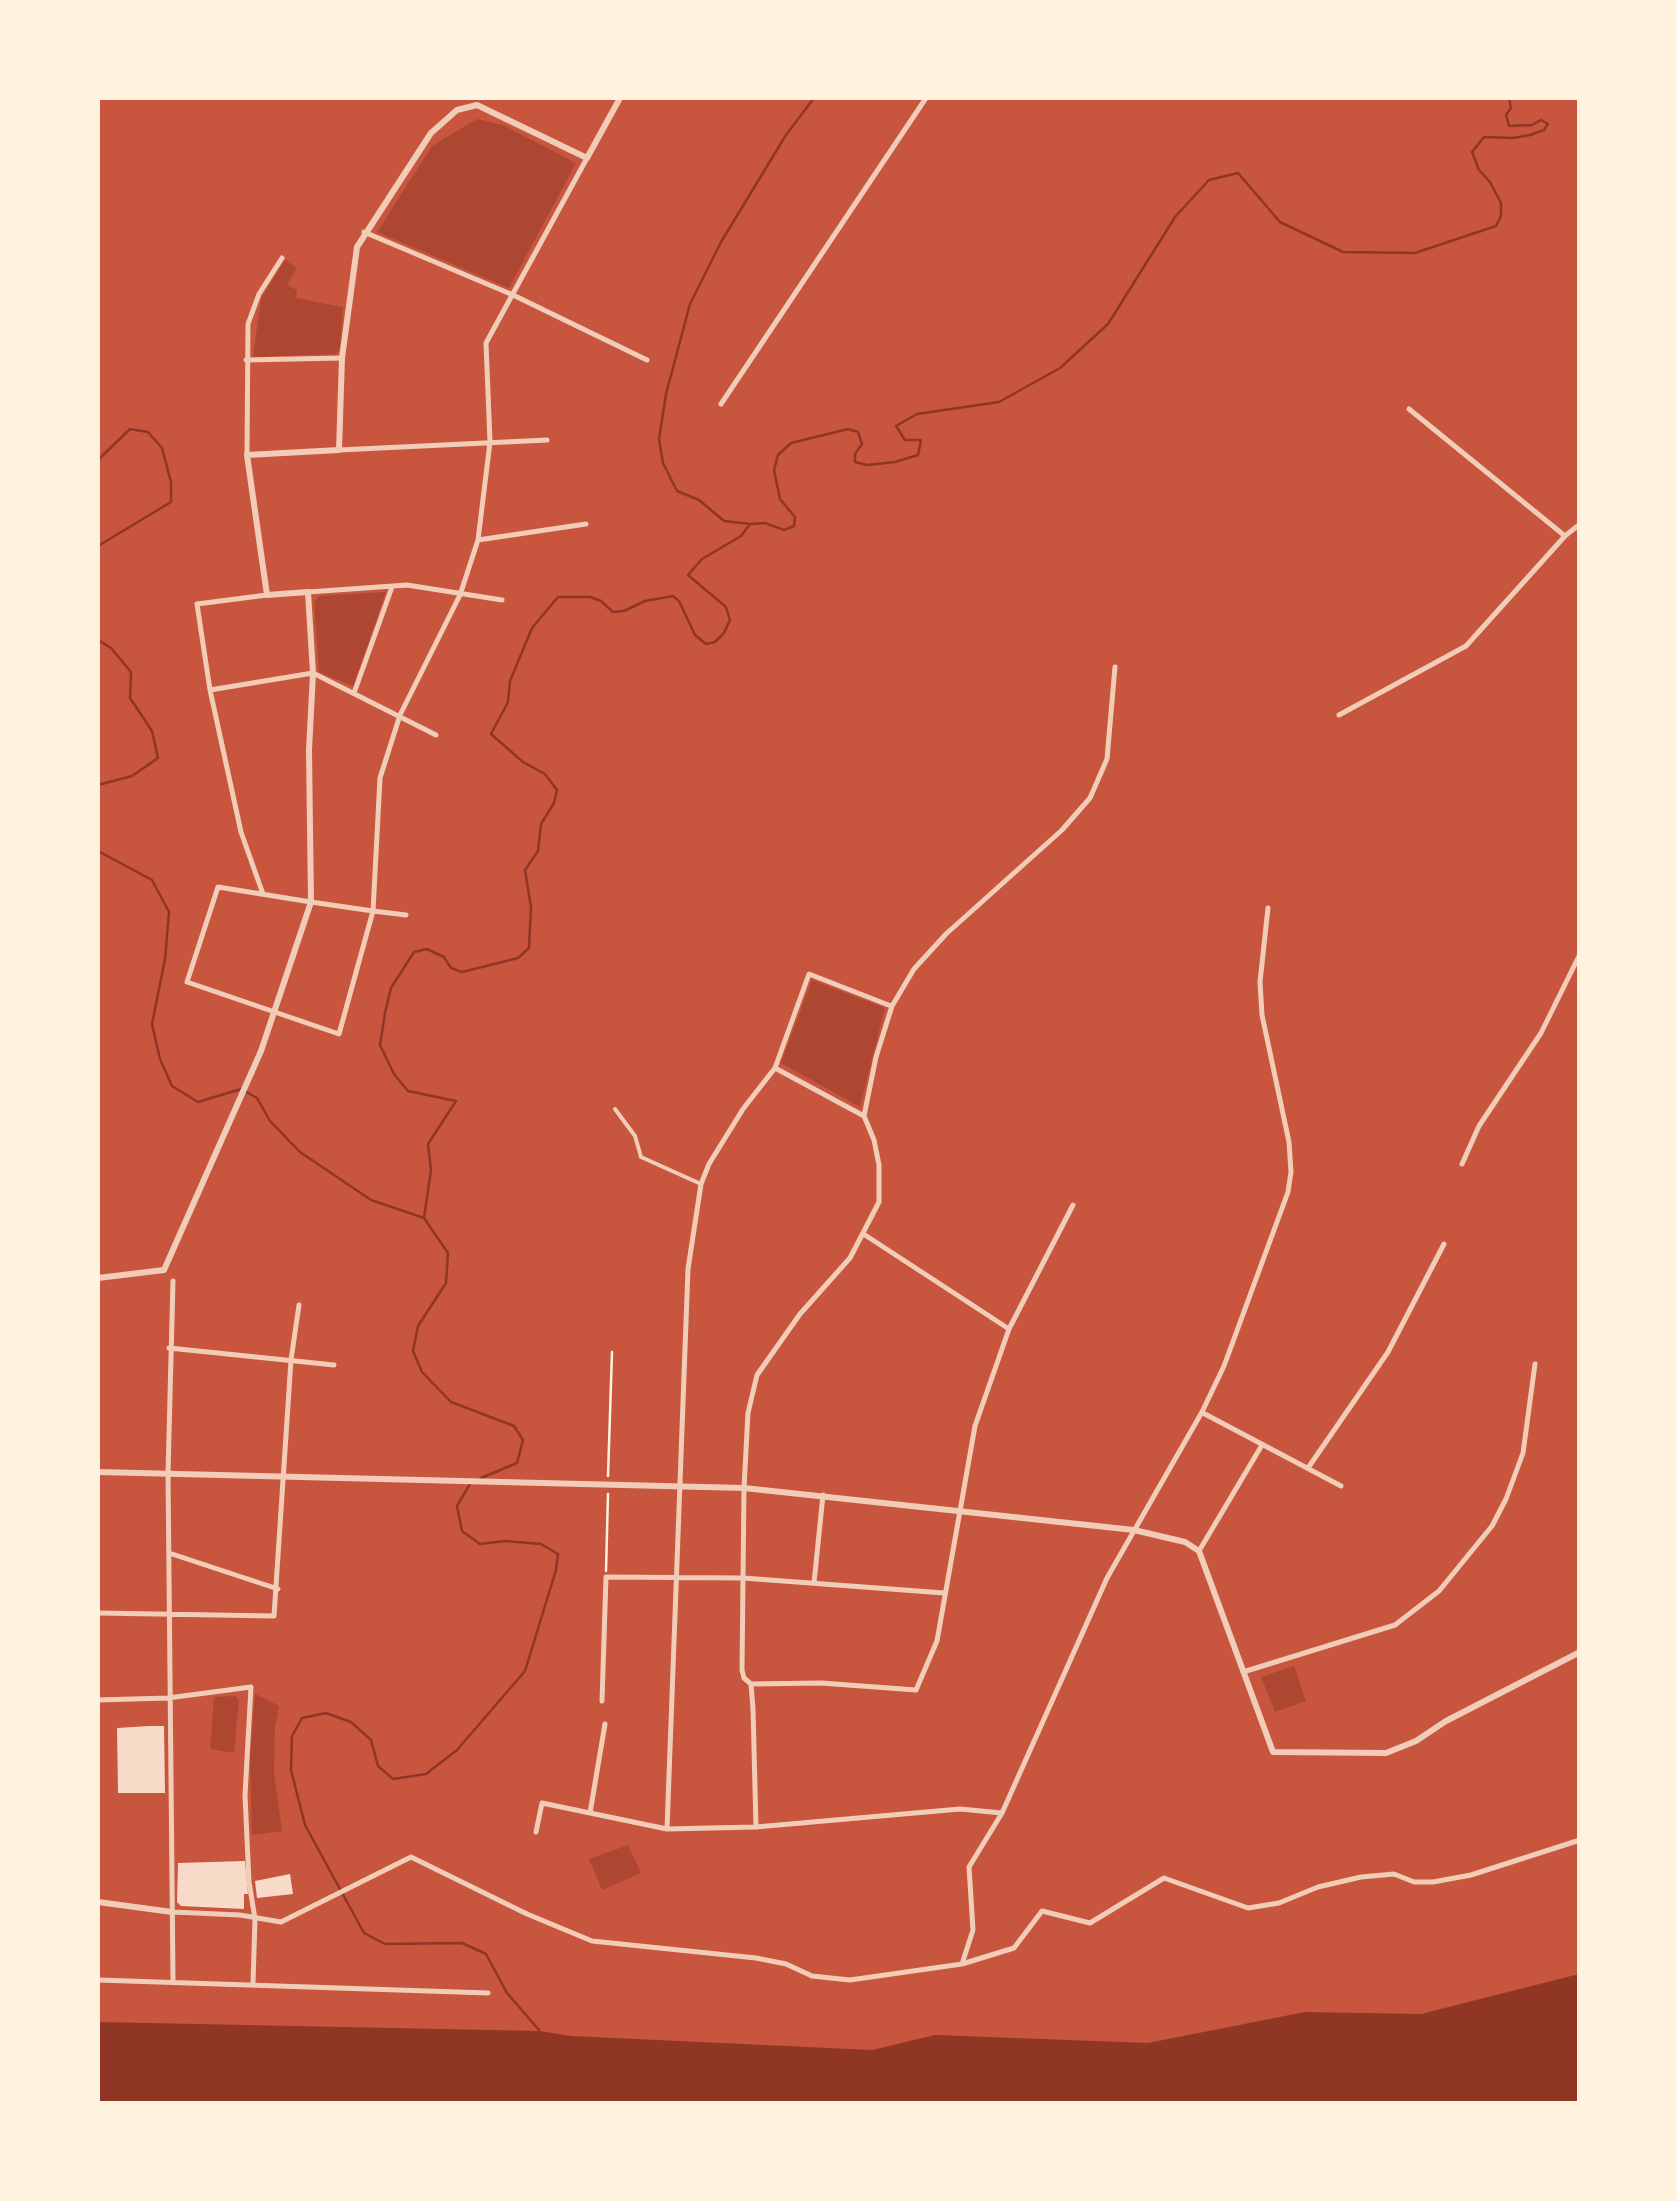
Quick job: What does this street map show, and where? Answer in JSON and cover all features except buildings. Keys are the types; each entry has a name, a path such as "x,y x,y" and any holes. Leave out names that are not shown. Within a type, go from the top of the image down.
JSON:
{"street":[{"path":"406,915 373,911 311,902 218,887 187,982 339,1034 373,911 380,778 400,715 460,595 478,540 490,442 486,343 620,98"},
{"path":"721,404 926,98"},
{"path":"339,450 342,358 357,247 432,133 457,110 477,104 587,158"},
{"path":"364,232 513,295 647,360"},
{"path":"267,595 247,456 246,360 252,309 282,258"},
{"path":"246,360 342,358"},
{"path":"1409,408 1565,536"},
{"path":"247,456 547,440"},
{"path":"478,540 586,524"},
{"path":"1339,715 1466,646 1580,524"},
{"path":"263,894 241,832 210,690 197,604 406,585 502,600"},
{"path":"354,692 393,586"},
{"path":"98,1278 164,1270 261,1051 311,902 309,750 313,673 308,592"},
{"path":"1073,1205 1009,1329 975,1426 937,1641 916,1690 814,1683 753,1686 742,1670 744,1488 748,1413 757,1374 800,1314 850,1258 879,1202 874,1140 864,1116 892,1006 914,969 946,934 1062,830 1090,798 1106,758 1115,667"},
{"path":"210,690 313,673 436,735"},
{"path":"962,1964 974,1930 969,1866 1002,1813 1086,1618 1224,1366 1280,1214 1292,1172 1283,1103 1262,1015 1260,982 1268,908"},
{"path":"1462,1164 1479,1126 1541,1033 1580,954"},
{"path":"667,1829 688,1269 701,1184 743,1110 775,1068 809,974 892,1006"},
{"path":"775,1068 864,1116"},
{"path":"615,1109 635,1136 640,1157 701,1184"},
{"path":"865,1235 1009,1329"},
{"path":"1308,1468 1396,1339 1444,1244"},
{"path":"173,1281 168,1473 173,1980"},
{"path":"98,1613 274,1616 299,1305"},
{"path":"169,1348 334,1364"},
{"path":"1243,1672 1394,1625 1439,1590 1492,1526 1510,1489 1523,1453 1535,1364"},
{"path":"1202,1412 1341,1486"},
{"path":"1199,1551 1262,1444"},
{"path":"98,1472 744,1488 1134,1530 1185,1542 1199,1551 1276,1752 1386,1753 1416,1741 1446,1720 1580,1652"},
{"path":"814,1584 823,1495"},
{"path":"171,1554 278,1589"},
{"path":"602,1701 606,1577 743,1578 944,1592"},
{"path":"753,1686 756,1827"},
{"path":"98,1700 168,1698 251,1687 246,1795 249,1882 255,1919 253,1983"},
{"path":"590,1813 606,1724"},
{"path":"536,1832 542,1803 667,1829 756,1827 960,1809 1002,1813"},
{"path":"98,1902 281,1922 411,1857 527,1914 592,1940 756,1958 786,1964 812,1976 850,1980 962,1964 1014,1948 1042,1910 1090,1923 1164,1878 1248,1908 1279,1904 1318,1887 1361,1877 1394,1874 1414,1882 1433,1882 1471,1875 1580,1840"},
{"path":"98,1980 488,1993"}],"path":[{"path":"606,1577 612,1352"}],"shaded area":[{"path":"477,119 503,125 576,163 509,288 377,232 432,146"},
{"path":"285,260 297,268 287,285 297,290 296,298 343,307 340,349 336,354 253,357 261,299"},
{"path":"386,592 353,686 319,672 314,603 319,596"},
{"path":"812,980 885,1008 860,1107 781,1063"},
{"path":"1294,1666 1306,1701 1275,1712 1261,1677"},
{"path":"255,1694 279,1706 274,1772 282,1831 252,1835 250,1757"},
{"path":"235,1696 239,1700 234,1753 210,1749 214,1697"},
{"path":"628,1845 641,1873 602,1890 589,1859"},
{"path":"1579,1974 1579,2103 98,2103 98,2022 540,2031 571,2036 872,2050 935,2035 1148,2043 1305,2012 1421,2014"}],"waterway":[{"path":"750,524 724,521 699,500 677,491 663,463 659,439 666,394 690,304 721,242 786,135 814,98"},
{"path":"424,1218 431,1170 428,1144 456,1101 408,1091 394,1074 380,1045 385,1013 391,988 414,952 427,949 462,972 518,958 529,948 531,907 525,870 538,851 541,824 557,790 545,774 523,762 491,734 508,702 510,681 532,628 558,597 590,597 613,612 673,596 695,635 706,644 715,642 730,620 726,607 688,575 702,559 741,536 750,524 765,523 784,530 794,526 795,517 780,499 774,470 778,455 791,443 848,429 858,432 862,444 855,462 895,462 918,455 921,440 905,440 896,426 917,414 999,402 1060,368 1108,324 1175,217 1209,180 1238,173 1280,222 1343,252 1415,253 1496,226 1501,203 1472,152 1484,137 1530,135 1544,130 1548,124 1541,120 1532,125 1509,126 1509,98"},
{"path":"98,460 130,429 148,432 162,448 171,482 171,502 98,546"},
{"path":"98,640 111,648 131,672 130,698 152,731 158,758 132,776 98,785"},
{"path":"98,851 152,880 169,912 165,959 152,1024 160,1059 172,1086 198,1102 241,1089 257,1098 270,1121 300,1152 371,1200 424,1218 448,1253 446,1283 418,1326 413,1351 422,1372 451,1402 514,1426 523,1440 517,1463 481,1478"},
{"path":"470,1484 457,1506 462,1531 480,1544 541,1544 558,1554 525,1671 457,1750 426,1774 393,1779 378,1766 371,1740 351,1722 326,1713 302,1718 292,1736 291,1770 305,1825 364,1933 385,1944 462,1943 486,1954 507,1993 539,2030"}]}
